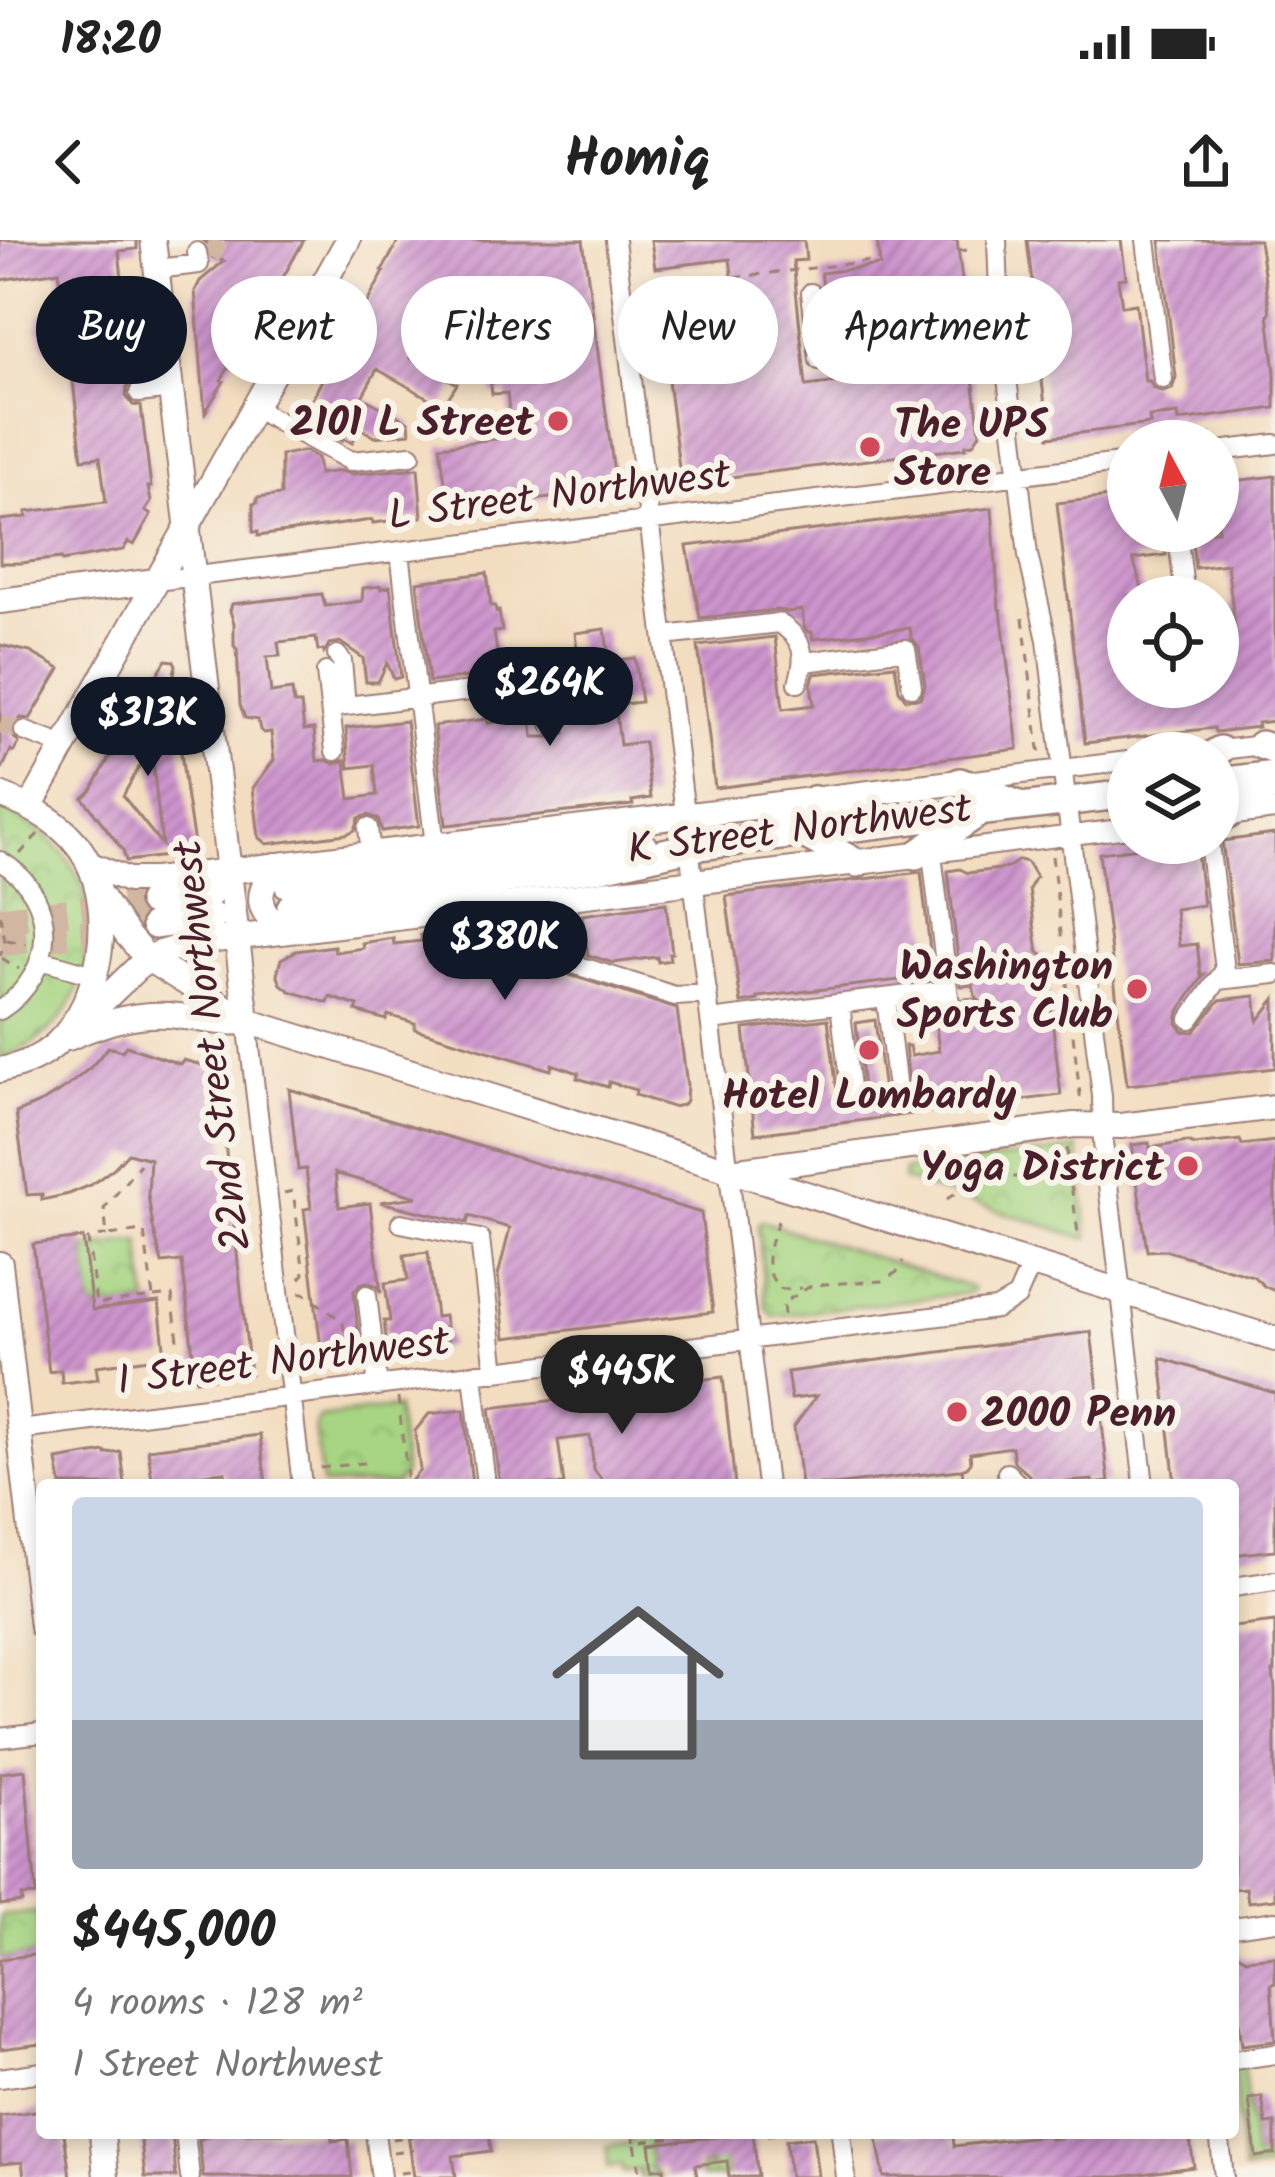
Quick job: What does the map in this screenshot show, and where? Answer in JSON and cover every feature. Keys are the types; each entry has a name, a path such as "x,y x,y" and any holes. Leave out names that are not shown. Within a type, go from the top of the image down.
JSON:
{"highway":[{"path":"1239,781 1275,779"},
{"path":"1239,805 1275,779"},
{"path":"960,782 1023,806"},
{"name":"K Street Northwest","path":"286,897 602,867 690,847 1107,796"},
{"path":"766,837 814,800 865,825"},
{"path":"924,855 981,811"},
{"path":"802,833 857,863"},
{"path":"153,913 211,905"}],"main road":[{"name":"22nd Street Northwest","path":"153,240 158,276"},
{"path":"41,813 64,746 348,240"},
{"name":"22nd Street Northwest","path":"171,384 247,1021"},
{"name":"L Street Northwest","path":"0,601 156,581"},
{"name":"K Street Northwest","path":"75,1020 101,1003 148,959 184,945 237,937 369,841 435,846 960,782"},
{"path":"0,795 41,813 74,842 89,864 99,894 98,956 88,991 75,1020 56,1044"},
{"name":"K Street Northwest","path":"89,864 143,881 229,870 286,897 566,896 924,855"},
{"path":"99,894 148,959 247,1021 1275,1339"},
{"path":"6,1072 106,1022 163,1015 222,1024 247,1021"},
{"path":"730,1171 1074,1125 1121,1126 1275,1107"},
{"path":"0,1264 36,1573"},
{"path":"102,2139 106,2177"}],"street":[{"path":"615,240 766,1479"},
{"path":"997,240 999,276"},
{"path":"1146,240 1163,379"},
{"path":"157,269 202,257"},
{"path":"1007,384 1028,555 1047,640 1143,1479"},
{"path":"139,393 172,389"},
{"path":"254,408 351,461 412,454"},
{"path":"1239,448 1275,444"},
{"name":"L Street Northwest","path":"156,581 1107,465"},
{"path":"400,552 435,846"},
{"path":"664,636 775,622 797,638 805,662 798,682"},
{"path":"805,662 906,649 912,687"},
{"path":"331,664 338,707 335,752"},
{"path":"338,707 546,682 551,724"},
{"path":"24,731 64,746"},
{"path":"1239,749 1270,746"},
{"name":"K Street Northwest","path":"960,782 1107,764"},
{"path":"1239,815 1275,810"},
{"name":"K Street Northwest","path":"924,855 1107,831"},
{"path":"924,855 951,1010 970,1008"},
{"path":"0,861 18,874 38,902 44,924 41,960 25,990 0,1010"},
{"path":"1190,1019 1226,970 1212,864"},
{"path":"566,896 576,965 675,996 708,994"},
{"path":"41,960 86,973"},
{"path":"1218,980 1275,974"},
{"path":"711,1020 948,990"},
{"path":"886,998 896,1082"},
{"path":"840,1004 850,1088"},
{"name":"22nd Street Northwest","path":"247,1021 301,1478"},
{"path":"400,1223 480,1239 496,1372"},
{"name":"I Street Northwest","path":"20,1430 996,1309 1018,1297 1031,1265"},
{"path":"367,1295 387,1386"},
{"path":"468,1375 474,1464"},
{"path":"468,1375 485,1479"},
{"path":"1239,1585 1275,1581"},
{"path":"0,1738 36,1733"},
{"path":"1239,1926 1275,1922"},
{"path":"1239,2059 1275,2054"},
{"path":"0,2078 36,2073"},
{"path":"186,2139 190,2177"},
{"path":"377,2139 390,2175"},
{"path":"842,2139 846,2177"},
{"path":"1220,2139 1224,2177"}],"path":[{"path":"958,251 967,250"},
{"path":"746,276 880,260"},
{"path":"1022,611 1038,743"},
{"path":"1053,862 1080,1086"},
{"path":"0,915 5,940 0,956"},
{"path":"1067,1147 1076,1239"},
{"path":"107,1234 104,1209 140,1164"},
{"path":"947,1199 971,1182 1069,1171"},
{"path":"293,1191 304,1274 296,1283 297,1293 304,1292 343,1322 344,1332"},
{"path":"778,1222 768,1261 784,1317"},
{"path":"152,1298 144,1231 88,1238 96,1304 152,1298 172,1295 184,1384"},
{"path":"773,1282 782,1289 883,1281 903,1261"},
{"path":"783,1303 808,1287"},
{"path":"387,1386 404,1479"},
{"path":"301,1478 371,1462"},
{"path":"962,1468 963,1479"},
{"path":"641,2177 634,2142 659,2139"},
{"path":"390,2175 417,2171"}],"green space":[{"path":"0,809 42,833 73,867 89,908 90,932 82,976 68,1008 34,1042 0,1059"},
{"path":"1078,1149 1088,1239 903,1180 904,1170"},
{"path":"761,1221 973,1289 773,1316 766,1308"},
{"path":"140,1241 148,1303 92,1310 85,1248"},
{"path":"396,1408 404,1474 400,1479 321,1479 315,1427 319,1418"},
{"path":"36,1912 36,1955 0,1959 0,1916"},
{"path":"1239,2066 1243,2066 1254,2158 1268,2157 1269,2168 1243,2171"},
{"path":"632,2139 679,2139 649,2144 651,2168 660,2177 640,2177 639,2170 623,2172 621,2165 608,2168 607,2146 632,2143"},
{"path":"704,2139 717,2139 726,2177 701,2177 700,2167 711,2165"}],"building":[{"path":"0,240 137,240 137,249 119,251 122,276 60,276 59,271 0,280"},
{"path":"203,240 304,240 284,276 211,276 211,384 222,384 205,413 195,291 224,261 212,257"},
{"path":"399,240 583,240 588,276 401,276 401,383 377,369 377,285"},
{"path":"651,240 804,240 806,260 793,261 802,384 974,384 980,433 966,448 681,483 668,384 778,384 778,276 732,276 730,259 655,268"},
{"path":"877,240 957,240 962,276 821,276 880,265"},
{"path":"1027,240 1121,240 1126,278 1118,279 1122,306 1136,304 1145,381 1163,392 1172,389 1176,377 1160,240 1259,240 1270,313 1275,408 1186,420 1179,420 1178,414 1107,420 1107,430 1049,437 1042,384 1072,384 1072,276 1031,276"},
{"path":"594,323 616,488 449,511 440,446 512,437 507,393 492,394 491,384 594,384"},
{"path":"73,384 130,384 126,396 133,405 141,406 151,487 151,502 145,511 151,515 134,545 128,542 123,550 62,561 0,563 0,520 106,502 100,457 82,459"},
{"path":"320,384 369,384 362,397 409,422 410,433 375,437 360,428 352,443 302,419"},
{"path":"404,384 457,384 445,403"},
{"path":"305,451 317,458 319,474 418,468 422,517 258,536 253,532 253,504 257,498 281,495 281,455"},
{"path":"1275,476 1275,721 1215,732 1214,728 1107,732 1107,740 1085,743 1057,503 1107,497 1107,552 1166,552 1133,559 1138,576 1107,576 1107,708 1239,708 1239,576 1229,576 1227,564 1195,568 1193,552 1239,552 1239,480"},
{"path":"992,508 999,610 1018,749 715,788 698,646 775,637 783,709 814,705 814,674 895,665 899,690 906,699 920,698 925,685 919,647 910,628 813,639 804,627 802,610 700,618 687,546"},
{"path":"487,573 491,606 499,611 502,631 494,632 500,673 429,682 417,582"},
{"path":"390,586 401,677 394,679 387,663 378,682 366,682 363,658 340,642 329,644 324,653 318,651 316,638 278,642 280,656 267,657 271,693 292,690 294,704 301,704 304,730 314,729 317,761 335,764 345,760 350,799 377,795 374,765 349,768 346,728 406,721 419,826 382,831 378,819 368,815 359,818 355,830 346,834 267,844 259,837 253,788 274,760 271,732 260,730 258,720 245,718 240,705 232,604 322,594 325,606 362,601 363,588"},
{"path":"605,629 609,661 635,658 641,702 615,705 620,745 644,742 651,798 632,801 633,805 446,825 434,726 531,718 533,737 565,733 555,650 577,648 575,633"},
{"path":"0,645 30,652 60,669 30,719 21,718 12,725 11,734 19,743 0,773"},
{"path":"166,660 174,661 186,793 198,853 194,859 182,854 126,861 123,850 83,798 126,728 125,720","holes":["151,745 162,845 123,796"]},
{"path":"1275,834 1275,961 1238,964 1225,864 1239,864 1239,839"},
{"path":"1107,852 1107,864 1198,864 1203,905 1175,909 1179,946 1197,944 1204,975 1179,1011 1177,1023 1183,1031 1194,1032 1220,1000 1255,996 1258,1021 1275,999 1275,1068 1127,1085 1099,853"},
{"path":"1019,860 1027,862 1036,877 1029,889 1038,952 1046,968 1061,1095 755,1134 744,1029 828,1019 837,1091 850,1101 859,1098 863,1088 856,1023 875,1020 883,1084 896,1094 909,1085 905,1046 911,1056 939,1051 936,1027 979,1018 983,1005 973,985 961,986 948,871 1007,868"},
{"path":"921,872 933,976 741,1003 726,896"},
{"path":"666,903 670,960 658,962 657,957 613,963 588,955 582,915"},
{"path":"556,918 563,969 554,970 677,1009 687,1085 683,1105 672,1107 635,1095 636,1090 577,1078 579,1073 552,1064 551,1070 415,1029 415,1023 388,1015 386,1020 356,1011 358,1006 330,997 328,1003 290,991 277,974 281,959 296,951 334,946 335,952 393,938 394,944 422,941 421,935"},
{"path":"126,1046 180,1064 183,1060 217,1069 250,1374 196,1380 182,1261 162,1263 153,1227 150,1159 128,1153 91,1185 42,1200 42,1194 27,1195 16,1113 68,1086 108,1047 122,1051"},
{"path":"289,1089 701,1213 713,1312 505,1338 498,1276 510,1228 469,1216 467,1223 380,1202 417,1197 335,1173 339,1207 370,1203 381,1293 367,1282 354,1291 359,1343 321,1348 304,1209 311,1208 306,1169 298,1170"},
{"path":"1240,1140 1242,1145 1275,1141 1275,1291 1253,1276 1165,1250 1147,1251 1132,1145 1149,1143 1150,1148"},
{"path":"83,1238 92,1310 159,1302 165,1357 96,1366 98,1379 62,1383 61,1370 49,1372 33,1244"},
{"path":"428,1252 436,1317 444,1316 449,1346 388,1357 385,1283 408,1280 404,1255"},
{"name":"2000 Penn","path":"1091,1332 1109,1479 1030,1479 1014,1462 1012,1447 970,1453 971,1462 958,1470 883,1479 800,1479 794,1427 816,1396 791,1399 787,1372"},
{"path":"1161,1358 1275,1393 1275,1550 1239,1554 1239,1479 1174,1479"},
{"path":"723,1377 734,1479 601,1479 594,1470 590,1436 558,1440 563,1479 499,1479 490,1408"},
{"path":"464,1410 471,1479 413,1479 420,1470 415,1431 429,1414"},
{"path":"260,1435 265,1479 226,1479 225,1472 196,1475 196,1479 152,1479 148,1449"},
{"path":"121,1452 124,1479 60,1479 57,1460"},
{"path":"1275,1622 1275,1899 1248,1902 1246,1888 1239,1889 1239,1626"},
{"path":"25,1770 36,1895 0,1905 0,1773"},
{"path":"36,1955 36,2045 0,2049 0,1959"},
{"path":"1239,1955 1246,1959 1275,1956 1275,1983 1271,1984 1275,2041 1242,2045"},
{"path":"1262,2097 1266,2124 1275,2123 1275,2154 1256,2157 1249,2099"},
{"path":"36,2111 36,2139 65,2139 70,2177 24,2177 22,2162 0,2164 0,2116"},
{"path":"141,2139 173,2139 176,2177 145,2177"},
{"path":"348,2139 352,2177 203,2177 199,2140"},
{"path":"409,2139 490,2139 491,2151 453,2156 456,2177 414,2177"},
{"path":"754,2139 758,2177 729,2177 727,2161 695,2165 697,2177 665,2177 664,2168 653,2169 650,2144"},
{"path":"813,2139 818,2177 790,2177 786,2140"},
{"path":"877,2139 953,2139 954,2146 1014,2139 1190,2139 1194,2167 1119,2177 884,2177"}],"tunnel":[{"path":"211,257 220,240"},
{"path":"0,724 24,731"},
{"path":"0,920 152,901"},
{"path":"0,943 155,925"}],"place":[{"name":"2101 L Street","path":"558,421"},
{"name":"The UPS Store","path":"870,447"},
{"name":"Washington Sports Club","path":"1137,989"},
{"name":"Hotel Lombardy","path":"869,1050"},
{"name":"Yoga District","path":"1188,1166"},
{"name":"2000 Penn","path":"957,1412"}]}
